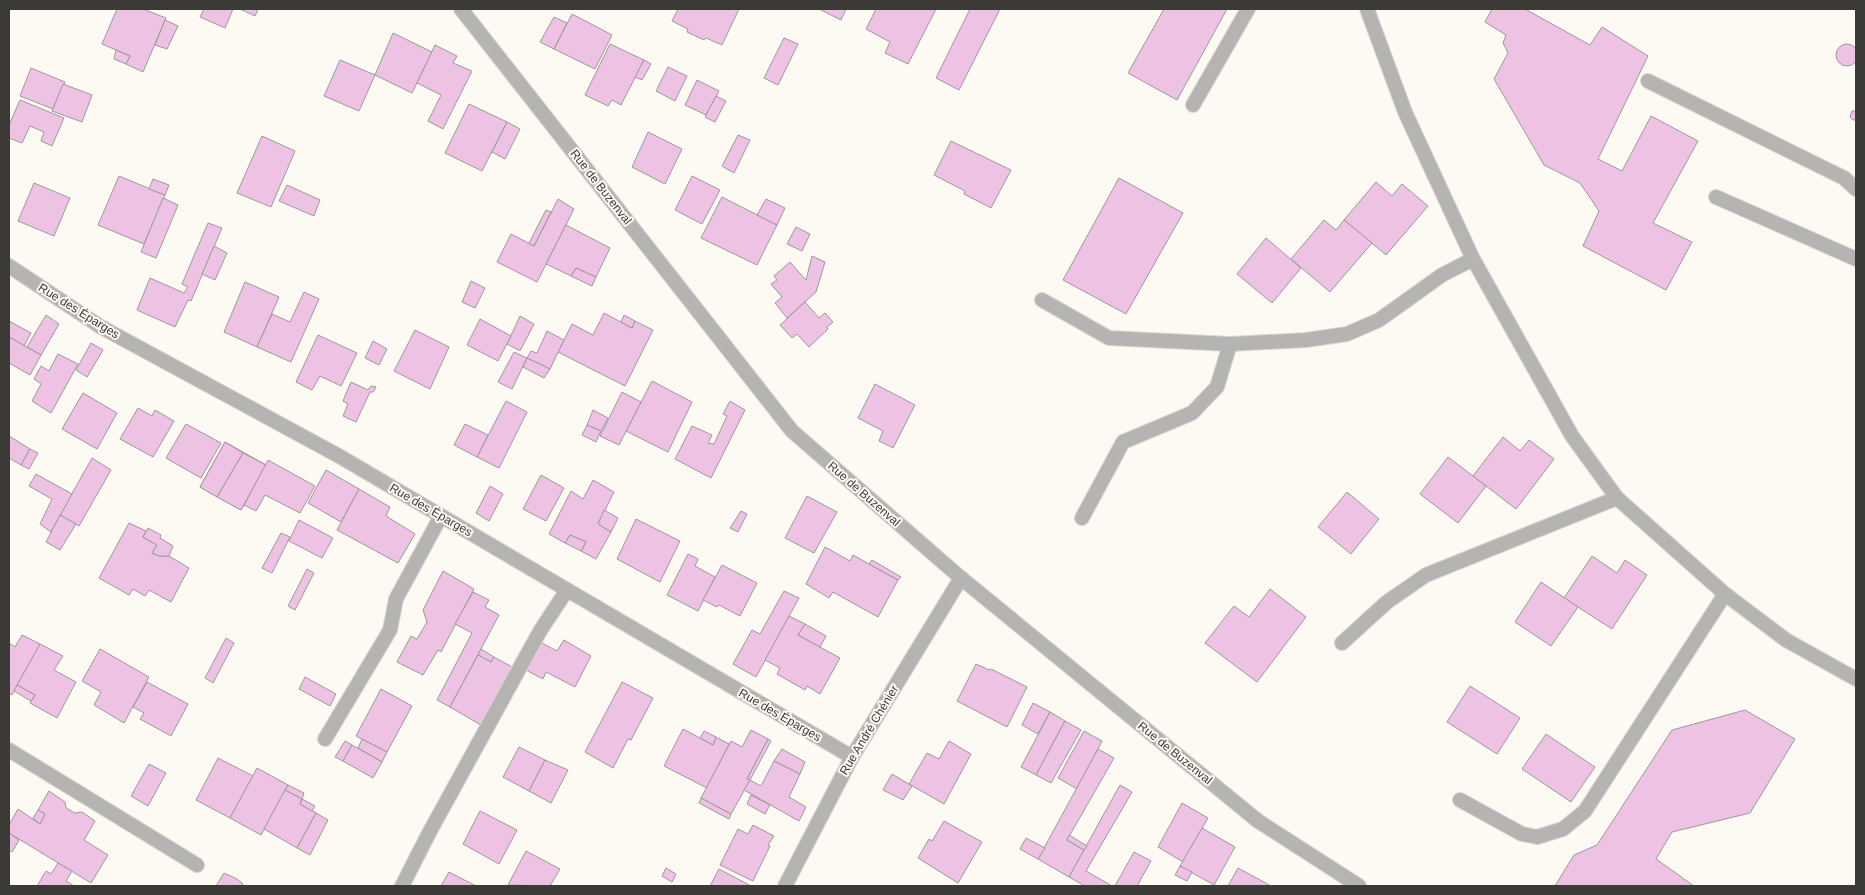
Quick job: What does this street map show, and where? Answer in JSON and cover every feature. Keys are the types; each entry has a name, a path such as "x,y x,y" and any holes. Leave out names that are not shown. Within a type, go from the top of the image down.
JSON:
{"street":[{"name":"Rue de Buzenval","path":"461,9 792,431 961,578 1258,821 1359,886"},
{"path":"1193,105 1248,9"},
{"path":"1367,9 1405,112 1474,258 1572,436 1617,498 1726,594 1786,640 1856,680"},
{"path":"1648,81 1844,178 1856,189"},
{"path":"1716,197 1856,259"},
{"path":"1042,300 1109,338 1230,344 1306,340 1347,334 1379,320 1442,275 1474,258"},
{"name":"Rue des Éparges","path":"9,266 101,326 330,452 852,757"},
{"path":"1082,518 1123,442 1192,413 1217,386 1230,344"},
{"path":"1342,643 1387,602 1426,574 1617,498"},
{"path":"326,739 390,630 396,599 441,516"},
{"name":"Rue André Chénier","path":"785,886 852,757 961,578"},
{"path":"402,886 540,630 568,590"},
{"path":"1460,800 1522,834 1537,837 1563,829 1585,811 1726,594"},
{"path":"9,750 197,865"}],"building":[{"path":"117,9 143,9 166,18 143,72 126,64 130,56 102,44"},
{"path":"204,9 233,9 225,28 200,17"},
{"path":"240,9 258,9 255,16"},
{"path":"678,9 739,9 722,45 706,38 704,40 687,32 688,29 672,21"},
{"path":"819,9 846,9 841,20"},
{"path":"876,9 936,9 908,64 885,53 890,42 866,29"},
{"path":"970,9 1000,9 959,90 936,78"},
{"path":"1164,9 1227,9 1177,100 1128,73"},
{"path":"1492,9 1525,9 1590,45 1602,27 1648,56 1598,159 1622,171 1651,116 1698,141 1653,223 1692,242 1666,290 1583,246 1599,211 1580,183 1544,165 1494,79 1508,53 1503,43 1506,35 1485,22"},
{"path":"572,14 612,35 595,69 554,49"},
{"path":"554,17 567,23 554,49 540,42"},
{"path":"165,20 178,26 167,49 155,45"},
{"path":"393,33 432,52 412,93 375,75"},
{"path":"784,38 798,44 778,85 764,78"},
{"path":"610,44 644,60 621,105 612,100 608,106 585,95"},
{"path":"1847,44 1855,47 1858,55 1855,63 1847,66 1839,63 1836,55 1839,47"},
{"path":"435,45 457,56 453,63 472,71 443,129 428,121 441,95 417,83"},
{"path":"116,50 130,56 126,64 114,59"},
{"path":"340,60 375,75 359,111 324,96"},
{"path":"644,60 651,64 642,80 635,77"},
{"path":"668,67 687,76 675,101 656,91"},
{"path":"31,68 65,82 53,109 20,96"},
{"path":"697,80 719,91 706,115 685,105"},
{"path":"63,84 92,95 82,122 52,111"},
{"path":"716,96 726,101 715,122 705,117"},
{"path":"20,100 64,118 52,146 41,141 44,132 30,126 22,143 9,138 9,125"},
{"path":"469,104 507,122 482,171 445,153"},
{"path":"1852,111 1856,111 1856,120 1850,117"},
{"path":"507,122 520,129 505,159 492,152"},
{"path":"648,132 682,149 665,184 632,167"},
{"path":"738,135 750,140 734,173 722,166"},
{"path":"262,136 295,151 271,207 237,193"},
{"path":"951,141 1011,170 991,208 964,194 965,191 934,175"},
{"path":"119,176 165,195 144,244 98,225"},
{"path":"692,176 720,190 702,224 675,210"},
{"path":"1119,178 1183,213 1126,314 1063,280"},
{"path":"153,179 169,185 165,195 149,189"},
{"path":"1376,182 1392,196 1402,184 1428,206 1386,255 1344,220"},
{"path":"34,183 70,198 54,236 18,221"},
{"path":"287,185 320,200 314,216 279,201"},
{"path":"722,197 777,225 757,265 701,238"},
{"path":"163,198 178,205 156,258 141,252"},
{"path":"558,199 574,209 537,282 497,262 511,234 534,246"},
{"path":"766,199 785,208 777,225 757,215"},
{"path":"546,210 551,212 534,246 529,243"},
{"path":"1324,220 1336,230 1344,220 1372,243 1330,292 1291,259"},
{"path":"208,223 222,228 191,301 188,300 175,327 137,310 150,278 184,293 188,287 182,284"},
{"path":"566,225 610,248 596,277 576,268 571,276 546,264"},
{"path":"796,227 810,234 802,251 787,244"},
{"path":"1266,238 1301,268 1272,303 1237,274"},
{"path":"214,246 227,253 215,280 202,274"},
{"path":"812,256 825,262 816,292 787,318 775,303 782,297 771,284 777,280 774,276 790,262 806,280"},
{"path":"576,268 596,277 592,286 571,276"},
{"path":"471,281 485,288 475,308 462,302"},
{"path":"245,282 279,297 257,347 224,332"},
{"path":"304,292 319,299 291,362 257,347 272,314 290,322"},
{"path":"805,302 819,318 825,313 833,322 809,347 797,334 792,338 780,325"},
{"path":"604,313 632,328 635,321 653,330 625,386 558,352 572,324 593,335"},
{"path":"46,315 59,324 41,355 27,347"},
{"path":"624,315 635,321 632,328 621,322"},
{"path":"520,316 534,324 520,351 507,344"},
{"path":"480,319 511,336 498,361 467,345"},
{"path":"9,321 31,333 24,346 9,337"},
{"path":"415,330 449,347 430,389 394,371"},
{"path":"547,331 564,340 550,369 527,358 531,351 537,353"},
{"path":"318,335 357,353 341,386 320,376 312,390 296,382"},
{"path":"9,337 41,355 30,375 9,363"},
{"path":"373,341 387,349 379,365 365,358"},
{"path":"91,343 103,350 87,377 76,370"},
{"path":"514,352 527,358 512,389 498,382"},
{"path":"58,354 78,364 51,413 32,401 41,384 34,379 41,366 49,371"},
{"path":"527,358 550,369 544,378 523,367"},
{"path":"652,381 692,402 668,452 626,431"},
{"path":"351,382 368,390 371,386 376,387 373,392 370,392 356,422 343,416 348,404 343,401"},
{"path":"875,384 915,405 893,448 879,441 883,431 858,418"},
{"path":"622,392 641,402 619,445 600,436"},
{"path":"83,393 117,413 97,449 62,429"},
{"path":"506,401 527,412 499,468 477,457"},
{"path":"730,401 745,410 711,478 675,459 692,426 712,435 708,443 714,444 727,416 723,414"},
{"path":"138,408 152,416 155,410 174,421 153,457 120,439"},
{"path":"593,410 608,418 601,431 587,425"},
{"path":"186,424 221,443 201,478 166,458"},
{"path":"465,424 488,435 477,457 454,445"},
{"path":"587,425 601,431 596,442 582,435"},
{"path":"9,436 30,449 21,465 9,458"},
{"path":"1503,437 1520,451 1529,440 1554,459 1516,509 1473,476"},
{"path":"225,442 266,465 241,510 200,487"},
{"path":"225,442 243,453 217,497 200,487"},
{"path":"30,449 38,453 29,469 21,465"},
{"path":"243,453 266,465 241,510 217,497"},
{"path":"1448,457 1486,486 1458,523 1420,494"},
{"path":"92,458 111,470 79,526 60,515"},
{"path":"268,460 315,486 300,513 265,495 256,511 244,505"},
{"path":"326,470 359,489 341,522 308,503"},
{"path":"36,474 72,494 51,532 40,524 52,499 29,486"},
{"path":"541,475 564,488 546,521 523,509"},
{"path":"593,480 614,492 598,524 611,532 596,559 581,551 586,542 570,535 565,543 549,534 571,491 583,499"},
{"path":"490,486 503,494 489,521 476,513"},
{"path":"359,489 390,507 386,516 415,534 398,563 337,530"},
{"path":"1347,492 1379,519 1351,554 1318,527"},
{"path":"807,496 837,512 814,553 785,538"},
{"path":"604,510 618,518 611,532 598,524"},
{"path":"741,511 747,514 738,532 730,528"},
{"path":"60,515 76,524 60,550 46,542"},
{"path":"636,519 680,541 660,582 617,559"},
{"path":"299,520 333,538 322,558 289,541"},
{"path":"129,523 146,531 143,537 157,545 152,553 159,556 169,556 189,568 171,602 149,590 145,596 133,589 129,595 99,578"},
{"path":"148,528 161,535 160,538 173,546 169,556 159,556 152,553 157,545 143,537"},
{"path":"281,533 290,537 272,573 262,568"},
{"path":"570,535 586,542 581,551 565,543"},
{"path":"825,547 850,561 853,555 898,580 878,617 833,592 829,598 806,584"},
{"path":"688,554 698,559 695,566 715,577 698,611 667,595"},
{"path":"1592,556 1617,573 1625,560 1647,575 1612,629 1564,598"},
{"path":"872,560 901,577 898,580 869,564"},
{"path":"722,565 757,583 740,616 719,605 717,607 703,600"},
{"path":"307,569 314,573 295,610 288,606"},
{"path":"443,571 474,589 441,652 438,650 423,675 397,662 411,636 417,639 427,622 423,610"},
{"path":"1541,582 1578,607 1551,646 1515,622"},
{"path":"1270,589 1306,617 1257,682 1205,643 1234,606 1249,617"},
{"path":"784,591 799,598 756,677 733,664 752,630 760,634"},
{"path":"473,592 489,600 485,607 499,615 450,707 437,700 472,633 455,624"},
{"path":"789,616 805,624 798,635 840,658 820,694 807,686 805,690 777,674 780,668 765,660"},
{"path":"805,624 826,636 820,647 798,635"},
{"path":"22,635 40,644 12,695 9,693 9,643 15,647"},
{"path":"226,638 234,643 213,683 205,678"},
{"path":"564,640 591,656 575,687 546,672 543,679 526,670 540,642 557,651"},
{"path":"40,644 63,656 54,670 76,682 57,718 30,703 35,695 17,685"},
{"path":"100,649 149,677 124,723 94,705 101,692 82,681"},
{"path":"481,649 494,657 491,662 478,655"},
{"path":"478,655 491,662 494,657 512,667 481,725 450,707"},
{"path":"976,664 989,670 991,669 1027,687 1007,727 957,701"},
{"path":"305,677 336,694 330,706 299,689"},
{"path":"147,682 188,704 171,736 140,719 144,713 133,707"},
{"path":"622,682 653,698 631,740 628,739 613,768 585,752"},
{"path":"17,685 35,695 31,701 14,691"},
{"path":"1470,686 1520,718 1497,754 1447,722"},
{"path":"381,689 412,706 387,752 356,736"},
{"path":"1033,703 1050,712 1038,734 1022,725"},
{"path":"1745,710 1795,739 1750,813 1672,832 1656,859 1694,886 1555,886 1574,855 1597,845 1672,730"},
{"path":"1050,712 1065,721 1036,775 1021,767"},
{"path":"1065,721 1081,730 1051,783 1036,775"},
{"path":"683,729 713,745 716,737 729,744 707,788 664,766"},
{"path":"751,730 768,739 747,779 750,780 731,814 701,798 731,741 742,747"},
{"path":"704,731 716,737 713,745 700,738"},
{"path":"1084,731 1102,741 1077,789 1058,778"},
{"path":"1546,734 1595,767 1571,802 1522,769"},
{"path":"362,739 387,752 382,762 358,748"},
{"path":"768,739 771,741 750,780 747,779"},
{"path":"345,741 352,745 343,761 335,757"},
{"path":"949,741 971,754 944,804 909,784 927,753 939,759"},
{"path":"352,745 382,762 373,778 343,761"},
{"path":"519,747 545,760 529,791 503,777"},
{"path":"782,749 805,762 800,774 774,761"},
{"path":"1098,749 1114,758 1067,840 1084,850 1069,877 1038,859"},
{"path":"218,758 253,776 230,818 196,800"},
{"path":"545,760 568,770 551,803 529,791"},
{"path":"774,761 800,774 789,797 806,807 799,821 744,790 750,780 761,786"},
{"path":"149,764 166,773 148,806 131,796"},
{"path":"257,768 288,785 261,835 230,818"},
{"path":"892,774 912,786 903,800 883,790"},
{"path":"288,785 304,793 302,799 285,790"},
{"path":"1120,785 1132,792 1086,871 1112,886 1085,886 1069,877"},
{"path":"285,790 302,799 300,804 316,813 297,848 264,829"},
{"path":"49,791 65,802 66,808 75,813 82,812 95,821 84,840 108,855 91,883 9,833 9,825 18,809 40,824 45,814 38,810"},
{"path":"751,795 770,805 765,814 747,804"},
{"path":"701,798 731,814 729,819 699,803"},
{"path":"302,799 315,806 312,811 300,804"},
{"path":"1182,803 1208,818 1183,862 1158,847"},
{"path":"38,810 45,814 40,824 33,818"},
{"path":"480,811 517,830 499,864 463,844"},
{"path":"316,813 328,820 310,855 297,848"},
{"path":"944,821 982,842 958,883 918,858 929,839 932,841"},
{"path":"753,825 774,836 768,845 770,846 753,881 720,865 738,829 748,834"},
{"path":"1202,828 1235,847 1214,885 1180,866"},
{"path":"9,833 19,840 12,852 9,850"},
{"path":"1069,835 1087,846 1084,850 1067,840"},
{"path":"1026,838 1045,848 1038,859 1020,849"},
{"path":"526,851 560,869 550,886 508,885"},
{"path":"1134,852 1151,861 1137,886 1115,886"},
{"path":"58,863 72,871 66,881 74,886 37,886 46,871 51,874"},
{"path":"1180,866 1192,872 1187,881 1175,875"},
{"path":"666,868 676,874 672,882 662,876"},
{"path":"1238,868 1262,881 1271,886 1228,886"},
{"path":"719,869 751,886 710,886"},
{"path":"449,872 476,886 441,886"},
{"path":"224,873 237,879 243,884 242,886 216,886"}]}
